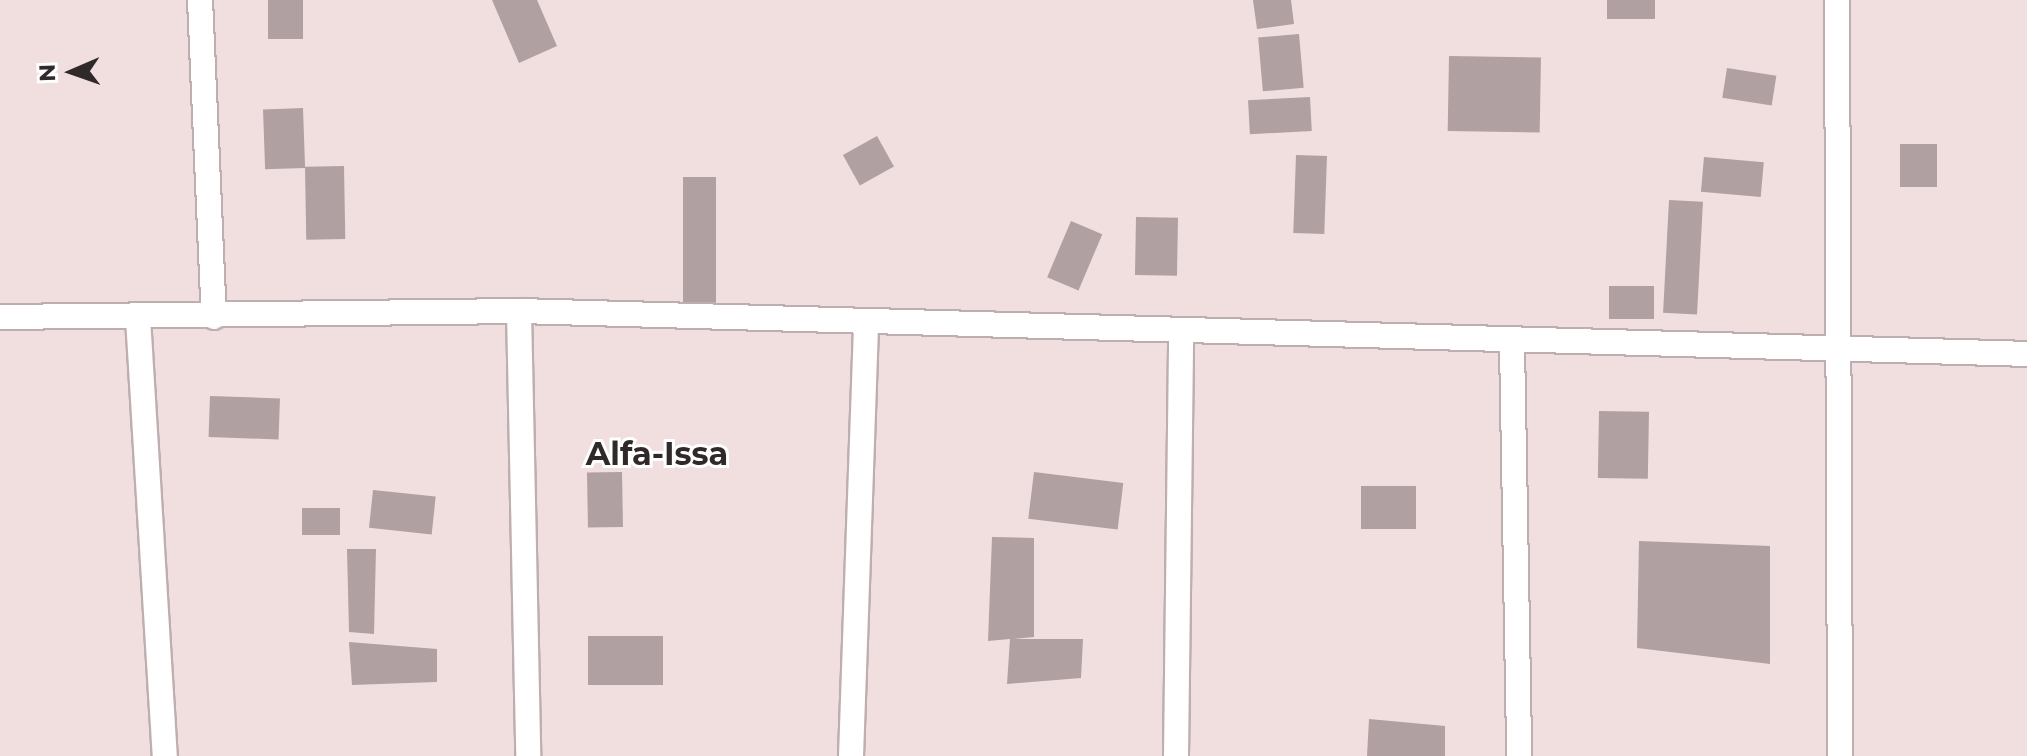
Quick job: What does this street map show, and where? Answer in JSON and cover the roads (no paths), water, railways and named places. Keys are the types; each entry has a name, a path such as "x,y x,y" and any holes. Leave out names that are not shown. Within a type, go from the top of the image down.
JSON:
{"street":[{"path":"200,0 214,317"},
{"path":"1837,0 1843,350 1840,756"},
{"path":"519,311 528,756"},
{"path":"0,317 138,318 519,311 866,321 1181,335 2027,354"},
{"path":"138,318 165,756"},
{"path":"851,756 866,321"},
{"path":"1176,756 1181,335"},
{"path":"1512,343 1519,756"}],"district":[{"name":"Alfa-Issa","path":"657,454"}]}
